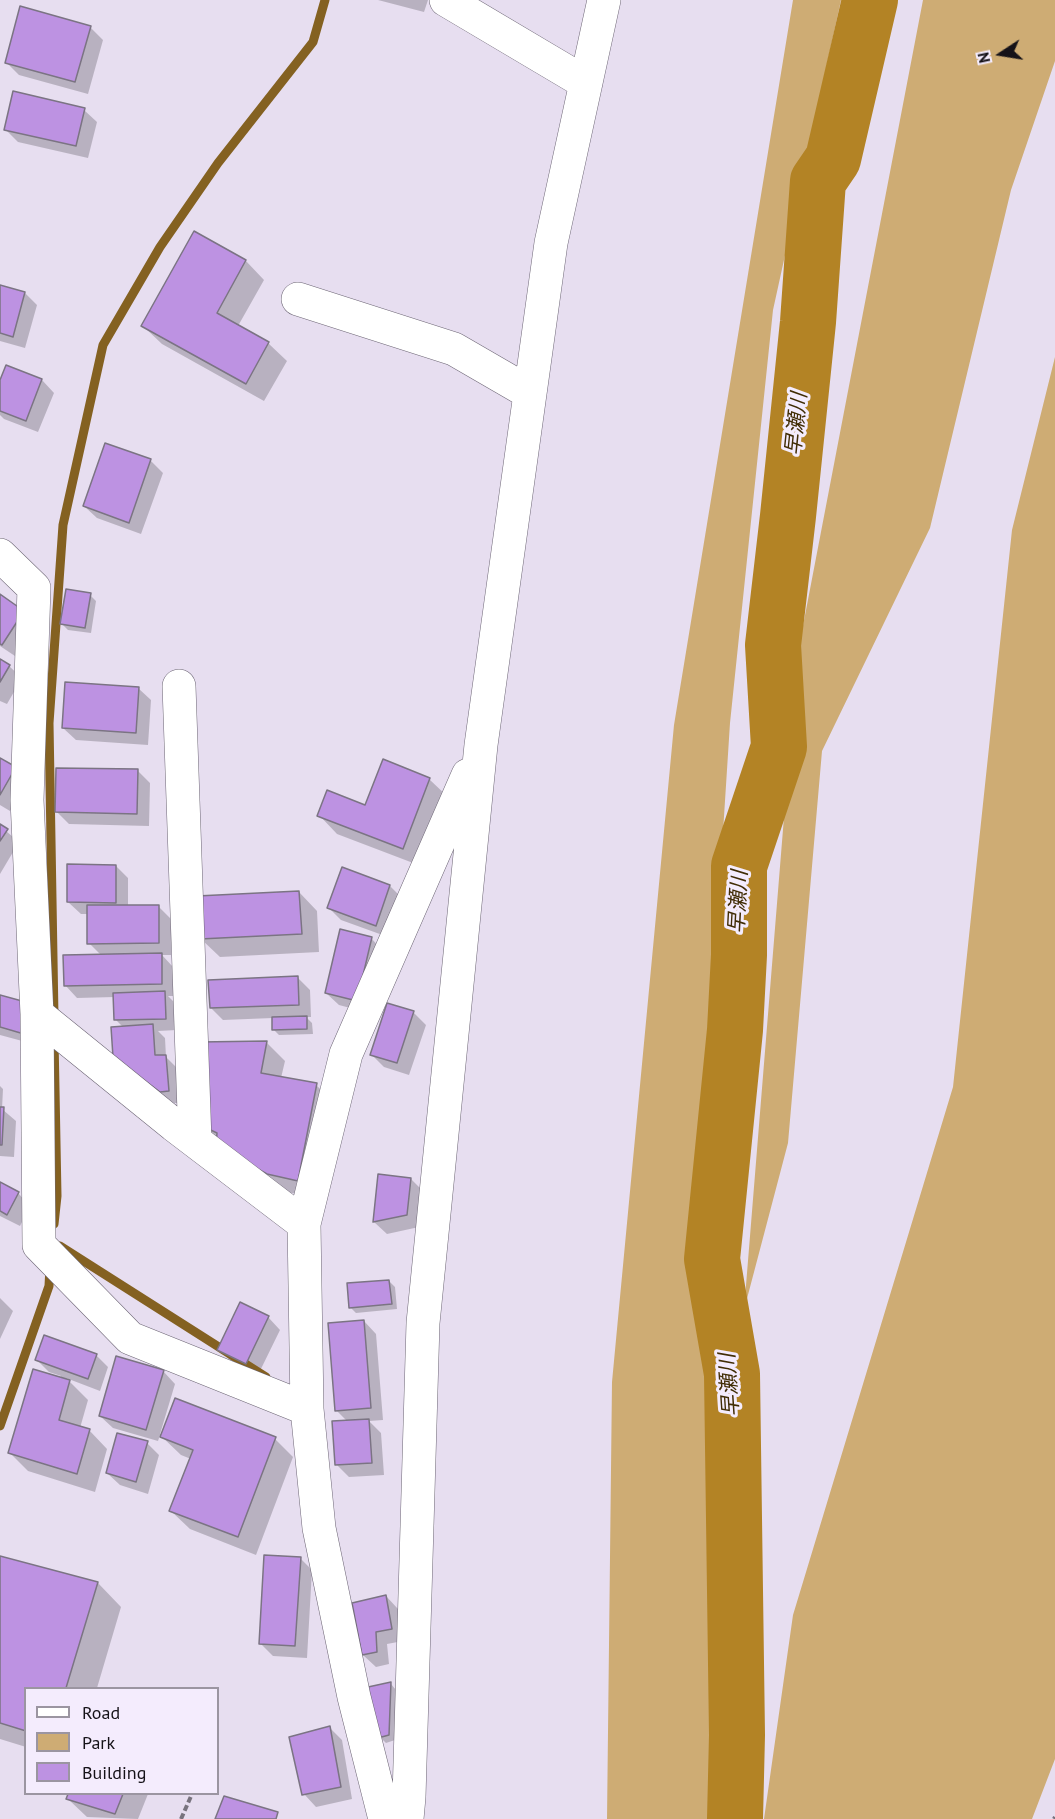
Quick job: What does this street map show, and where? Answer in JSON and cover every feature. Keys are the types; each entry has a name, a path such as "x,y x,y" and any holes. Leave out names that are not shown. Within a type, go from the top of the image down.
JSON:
{"street":[{"path":"447,0 586,83"},
{"path":"406,1819 409,1797 423,1323 481,745 551,243 604,0"},
{"path":"298,299 454,350 530,393"},
{"path":"0,555 34,588 27,800 37,1014 39,1245 130,1338 307,1409"},
{"path":"179,686 195,1141"},
{"path":"384,1819 354,1697 320,1528 307,1409 304,1224 346,1054 481,745"},
{"path":"37,1014 195,1141 304,1224"}],"path":[{"path":"182,1819 192,1795"}],"green space":[{"path":"793,0 841,0 773,310 730,723 714,972 704,1262 724,1733 719,1819 607,1819 612,1382 674,725"},
{"path":"923,0 1055,0 1055,61 1011,190 930,528 822,751 788,1143 744,1310 797,657"},
{"path":"1055,357 1055,1759 1032,1819 764,1819 793,1615 953,1087 1012,530"}],"building":[{"path":"20,6 91,26 75,82 5,63"},
{"path":"13,91 85,108 76,146 4,130"},
{"path":"194,231 246,260 217,313 269,342 246,384 141,326"},
{"path":"0,285 25,292 13,337 0,333"},
{"path":"6,365 42,379 26,421 0,411 0,380"},
{"path":"105,443 151,459 129,523 83,506"},
{"path":"66,589 91,593 85,628 60,624"},
{"path":"0,594 24,611 2,645 0,644"},
{"path":"0,659 10,665 0,682"},
{"path":"65,682 139,687 136,733 62,728"},
{"path":"0,758 16,767 0,795"},
{"path":"383,759 430,778 403,849 317,816 327,790 365,805"},
{"path":"56,768 138,769 137,814 55,812"},
{"path":"0,824 8,829 0,841"},
{"path":"67,864 116,865 116,903 67,902"},
{"path":"342,867 390,885 376,926 327,908"},
{"path":"299,891 302,934 200,939 197,896"},
{"path":"87,905 159,905 159,943 87,944"},
{"path":"340,929 372,937 357,1001 325,993"},
{"path":"162,953 162,984 64,986 63,955"},
{"path":"298,976 299,1005 210,1008 208,980"},
{"path":"165,991 166,1019 114,1020 113,993"},
{"path":"0,995 33,1004 24,1034 0,1027"},
{"path":"387,1003 414,1011 397,1063 370,1055"},
{"path":"307,1016 307,1029 272,1030 272,1017"},
{"path":"153,1024 155,1055 166,1055 169,1091 160,1092 113,1057 111,1027"},
{"path":"267,1041 261,1073 317,1083 298,1181 267,1174 216,1146 217,1133 200,1125 199,1042"},
{"path":"0,1107 4,1107 2,1145 0,1145"},
{"path":"378,1174 411,1178 407,1215 373,1222"},
{"path":"0,1182 19,1192 7,1215 0,1211"},
{"path":"389,1280 392,1304 349,1308 347,1283"},
{"path":"240,1302 269,1316 246,1364 217,1350"},
{"path":"364,1320 371,1408 335,1411 328,1323"},
{"path":"44,1335 97,1354 88,1379 35,1360"},
{"path":"116,1356 164,1370 146,1430 99,1416"},
{"path":"33,1369 70,1380 59,1420 90,1429 77,1474 8,1453"},
{"path":"175,1398 276,1437 238,1537 169,1511 193,1450 160,1437"},
{"path":"369,1419 372,1463 335,1465 332,1421"},
{"path":"117,1433 148,1441 136,1482 106,1473"},
{"path":"264,1555 301,1557 295,1646 259,1644"},
{"path":"0,1556 98,1582 66,1687 24,1687 24,1730 0,1723"},
{"path":"386,1595 392,1629 376,1632 377,1652 362,1655 352,1603"},
{"path":"391,1682 389,1735 378,1738 368,1687"},
{"path":"330,1726 341,1787 302,1795 289,1737"},
{"path":"68,1795 123,1795 115,1814 66,1799"},
{"path":"224,1796 278,1812 276,1819 215,1819"}],"waterway":[{"path":"54,1017 49,723 63,525 103,345 160,247 218,163 313,42 325,0"},
{"name":"早瀬川","path":"735,1819 737,1735 732,1374 712,1259 735,1030 739,955 739,866 779,747 773,645 808,322 818,181 833,159 870,0"},
{"path":"54,1037 57,1196 54,1224"},
{"path":"60,1246 266,1377"},
{"path":"0,1426 49,1286 50,1267"}]}
